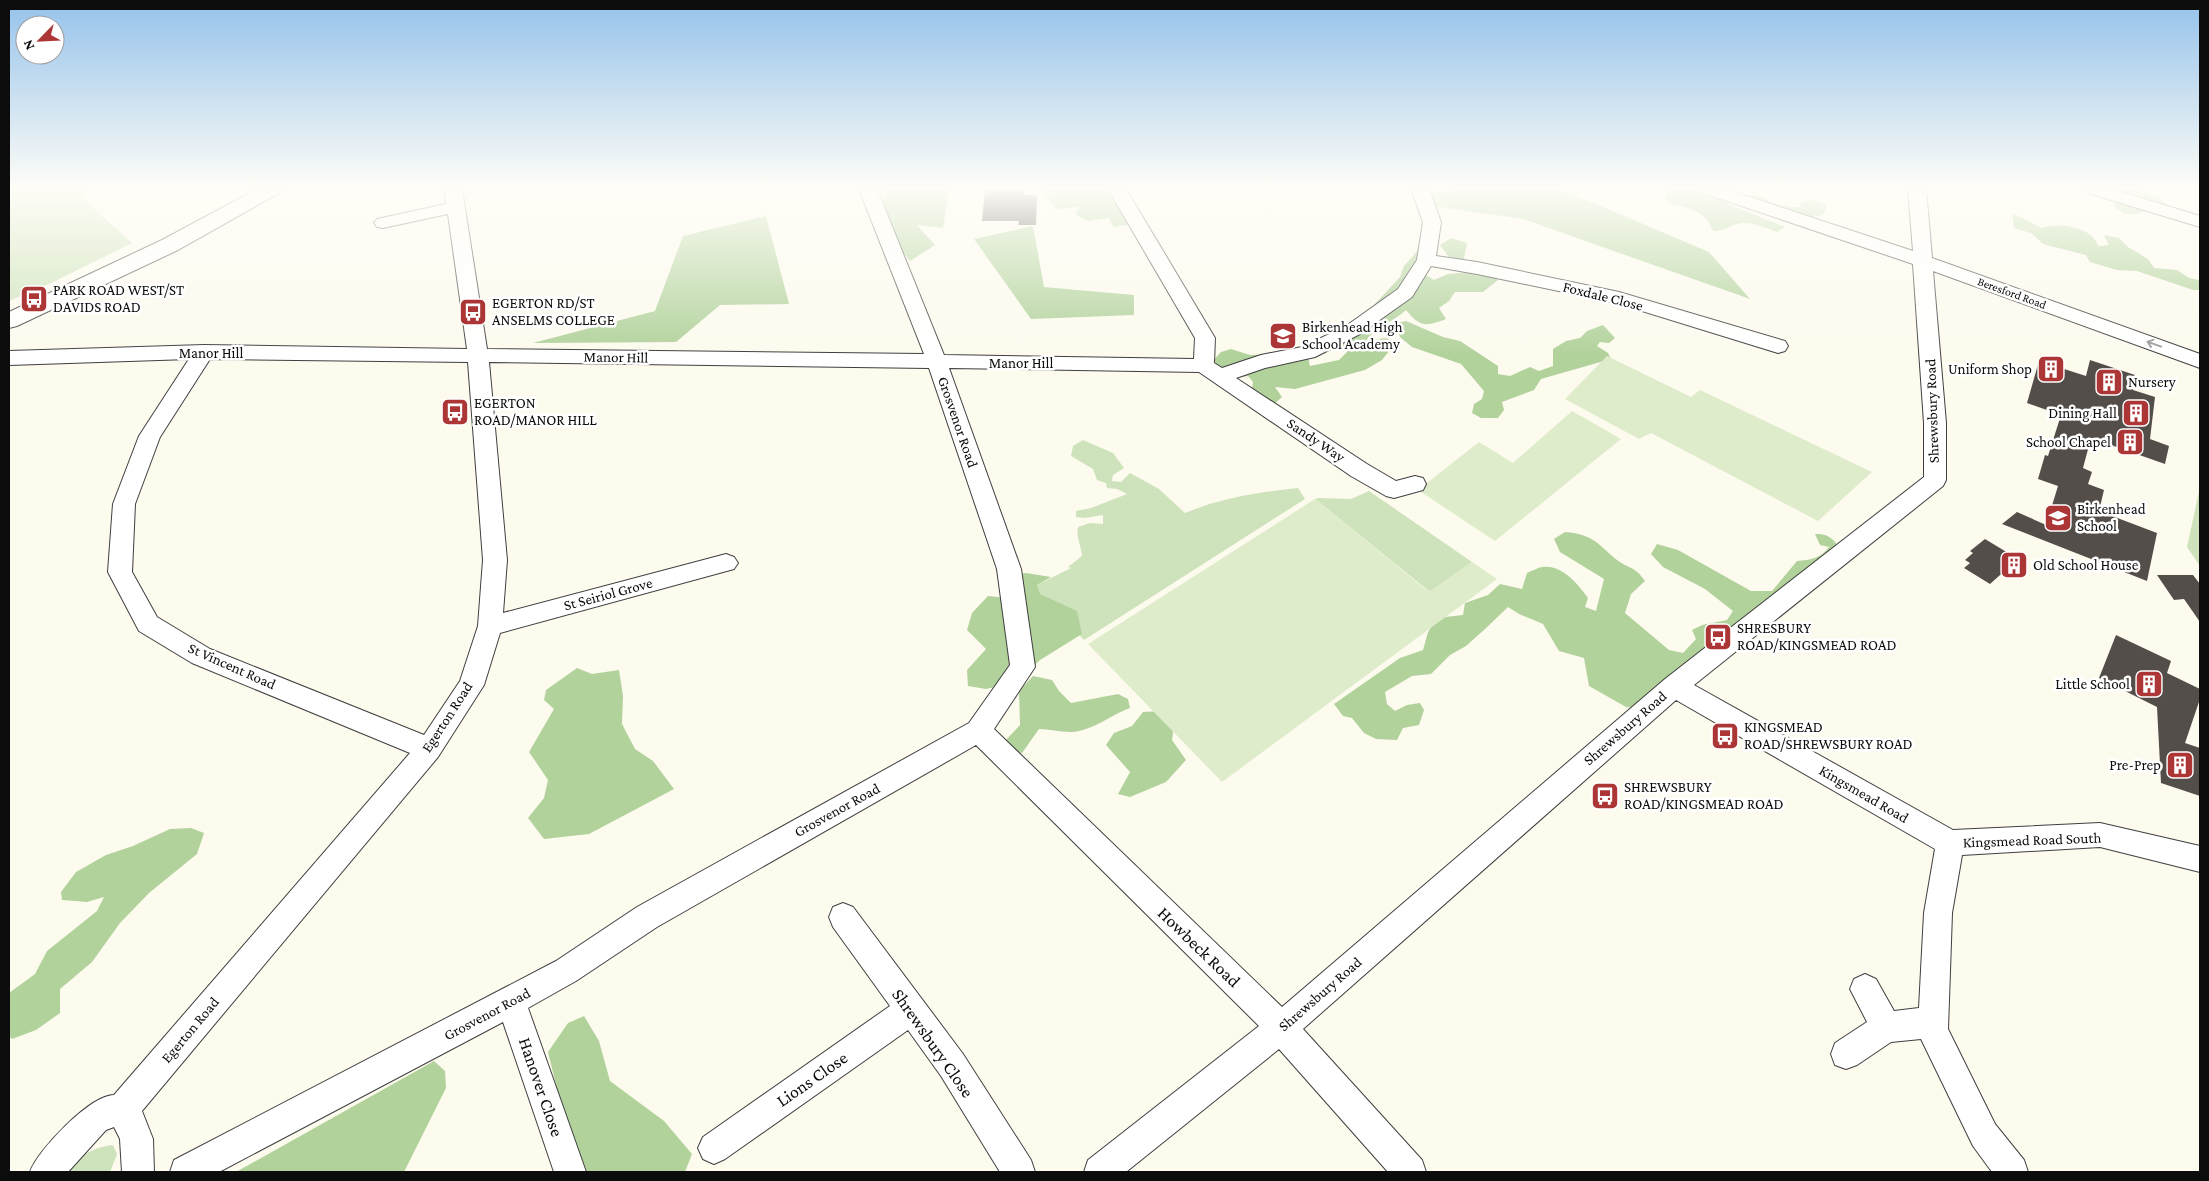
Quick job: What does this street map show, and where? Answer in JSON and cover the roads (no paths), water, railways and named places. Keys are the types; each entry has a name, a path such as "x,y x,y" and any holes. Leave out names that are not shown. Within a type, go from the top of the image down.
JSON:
{"street":[{"path":"9,321 173,244"},
{"name":"Egerton Road","path":"121,1111 429,749 471,685 490,626 495,560 478,355 462,244"},
{"name":"Grosvenor Road","path":"186,1172 566,971 647,917 978,731 1023,667 1009,569 937,362 890,244"},
{"path":"1150,244 1206,338 1212,371 1308,352 1354,330 1405,293 1426,260 1429,244"},
{"name":"Beresford Road","path":"1873,244 2200,361"},
{"name":"Shrewsbury Road","path":"1100,1172 1281,1028 1674,686 1935,480 1935,422 1922,244"},
{"name":"Foxdale Close","path":"1426,260 1477,268 1619,298 1778,346"},
{"name":"Manor Hill","path":"9,358 204,352 1171,364 1212,371"},
{"name":"St Vincent Road","path":"204,352 150,436 124,504 120,572 148,624 202,656 429,749"},
{"name":"Sandy Way","path":"1212,371 1359,470 1394,490 1415,484"},
{"name":"St Seiriol Grove","path":"490,626 726,563"},
{"name":"Kingsmead Road","path":"1674,686 1950,843"},
{"name":"Howbeck Road","path":"978,731 1281,1028 1410,1172"},
{"name":"Kingsmead Road South","path":"1950,843 2100,835 2200,859"},
{"path":"1950,843 1938,913 1933,1031 1984,1135 2012,1172"},
{"name":"Shrewsbury Close","path":"843,917 952,1065 1019,1172"},
{"path":"1865,989 1886,1027"},
{"name":"Hanover Close","path":"511,1001 570,1172"},
{"name":"Lions Close","path":"714,1148 910,1010"},
{"path":"1846,1054 1886,1027 1933,1022"},
{"path":"46,1172 95,1119 109,1111 121,1111 130,1119 136,1136 138,1172"}],"place":[{"name":"PARK ROAD WEST/ST DAVIDS ROAD","path":"34,299"},
{"name":"EGERTON RD/ST ANSELMS COLLEGE","path":"473,312"},
{"name":"Birkenhead High School Academy","path":"1283,336"},
{"name":"Uniform Shop","path":"2051,369"},
{"name":"Nursery","path":"2109,382"},
{"name":"EGERTON ROAD/MANOR HILL","path":"455,412"},
{"name":"Dining Hall","path":"2136,413"},
{"name":"School Chapel","path":"2130,442"},
{"name":"Birkenhead School","path":"2058,518"},
{"name":"Old School House","path":"2014,565"},
{"name":"SHRESBURY ROAD/KINGSMEAD ROAD","path":"1718,637"},
{"name":"Little School","path":"2149,684"},
{"name":"KINGSMEAD ROAD/SHREWSBURY ROAD","path":"1725,736"},
{"name":"Pre-Prep","path":"2180,765"},
{"name":"SHREWSBURY ROAD/KINGSMEAD ROAD","path":"1605,796"}]}
